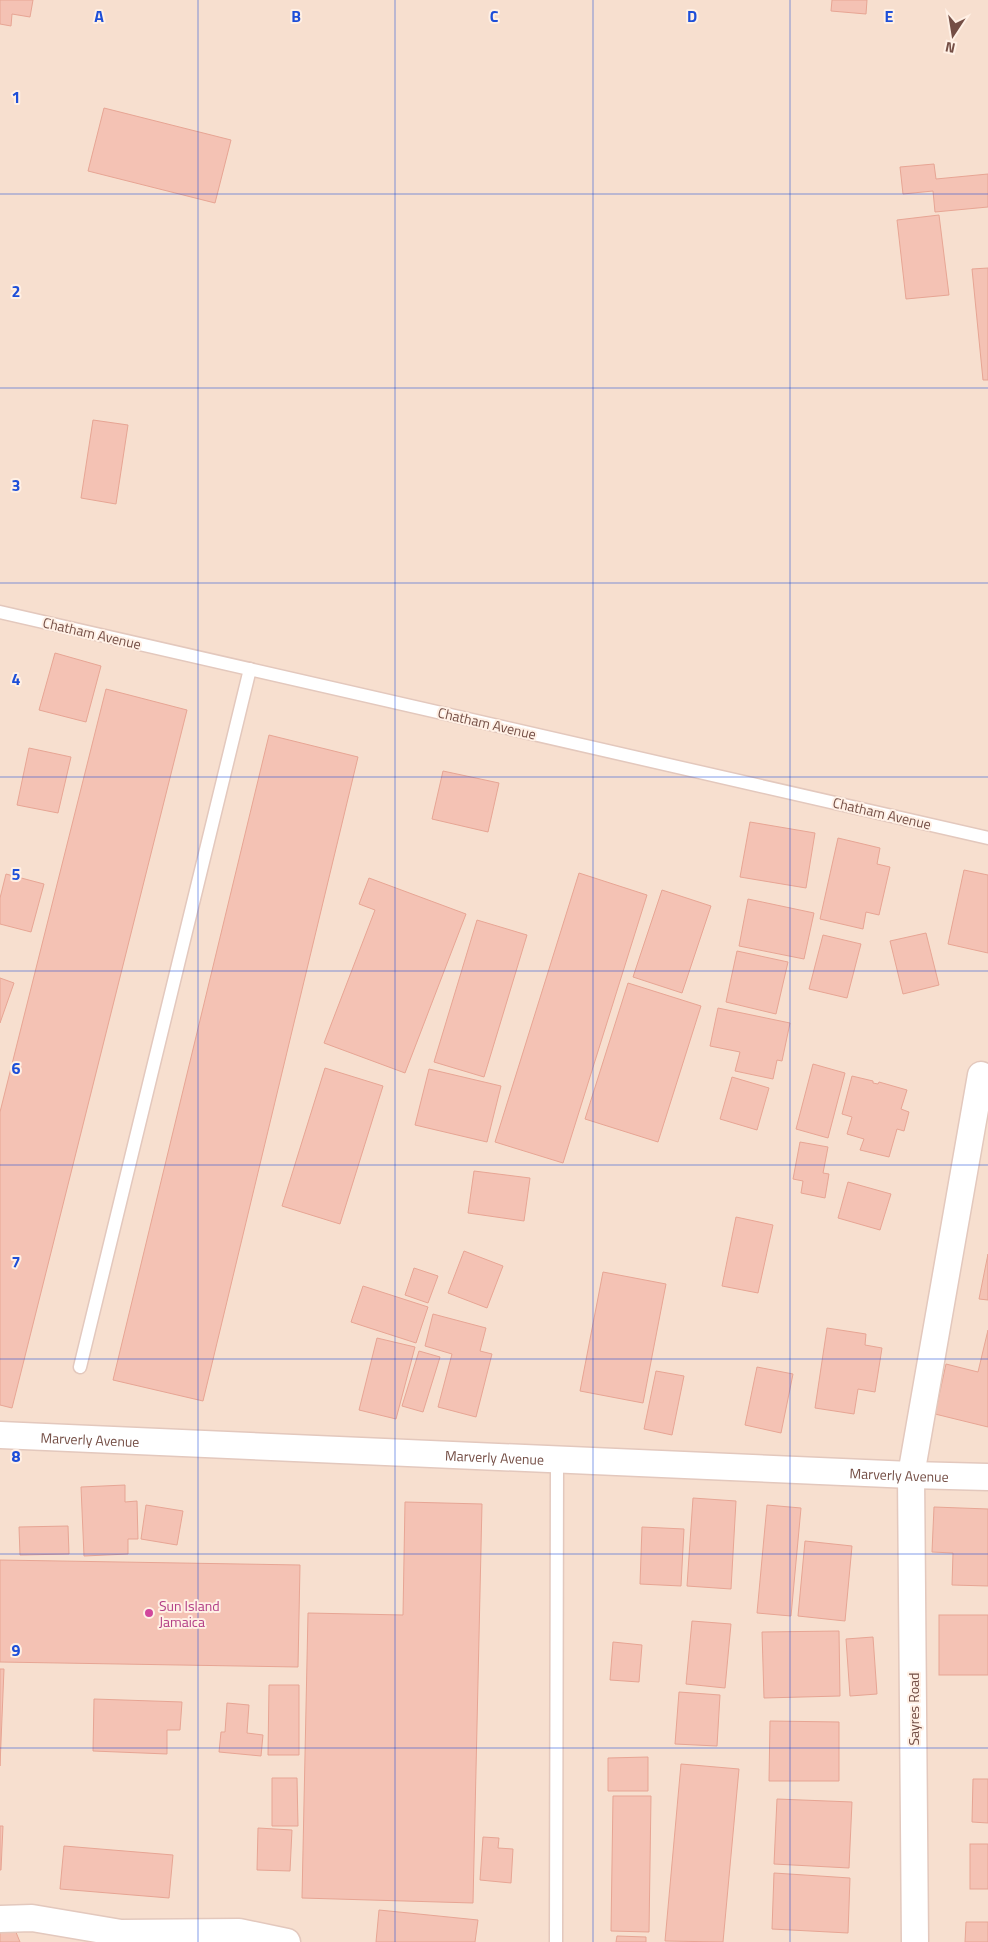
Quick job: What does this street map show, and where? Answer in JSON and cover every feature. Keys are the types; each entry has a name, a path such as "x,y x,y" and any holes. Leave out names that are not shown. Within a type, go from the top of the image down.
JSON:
{"street":[{"name":"Sayres Road","path":"914,1942 911,1475 981,1075"},
{"name":"Marverly Avenue","path":"0,1435 988,1477"},
{"path":"0,1919 32,1918 121,1933 240,1932 287,1942"}],"lane":[{"name":"Chatham Avenue","path":"0,612 988,838"},
{"path":"80,1367 250,669"},
{"path":"556,1942 557,1460"}],"shaded area":[{"path":"0,0 988,0 988,1942 0,1942"}],"building":[{"path":"0,0 33,0 30,17 12,14 11,26 0,24"},
{"path":"832,0 867,0 866,14 831,11"},
{"path":"104,108 231,140 215,203 88,171"},
{"path":"934,164 936,179 988,174 988,207 935,212 933,191 903,194 900,167"},
{"path":"939,215 949,295 906,299 897,220"},
{"path":"988,268 988,380 983,380 972,269"},
{"path":"93,420 128,425 116,504 81,498"},
{"path":"55,653 101,666 86,722 39,710"},
{"path":"106,689 187,710 12,1408 0,1405 0,1112"},
{"path":"269,735 358,757 203,1401 113,1380"},
{"path":"29,748 71,757 58,813 17,805"},
{"path":"443,771 499,783 488,832 432,819"},
{"path":"750,822 815,833 806,888 740,877"},
{"path":"838,838 880,848 877,864 890,867 879,915 866,912 863,929 820,919"},
{"path":"964,870 988,875 988,953 948,944"},
{"path":"579,873 647,895 563,1163 495,1142"},
{"path":"6,874 44,884 31,932 0,924 0,898"},
{"path":"369,878 466,914 405,1073 324,1043 375,910 359,904"},
{"path":"662,890 711,906 682,993 633,977"},
{"path":"748,899 814,913 804,959 739,946"},
{"path":"477,920 527,935 484,1077 434,1062"},
{"path":"926,933 939,985 903,994 890,941"},
{"path":"823,935 861,944 847,998 809,989"},
{"path":"737,951 788,962 776,1014 726,1002"},
{"path":"0,978 14,983 0,1023"},
{"path":"628,983 701,1006 658,1142 585,1119"},
{"path":"718,1008 790,1023 782,1061 777,1060 773,1079 735,1071 740,1052 710,1046"},
{"path":"813,1064 845,1073 828,1138 796,1129"},
{"path":"325,1068 383,1086 340,1224 282,1206"},
{"path":"429,1069 501,1086 487,1142 415,1125"},
{"path":"852,1076 873,1081 873,1083 878,1084 879,1082 907,1090 901,1109 909,1112 904,1131 897,1129 889,1157 860,1150 864,1139 847,1134 852,1117 842,1114"},
{"path":"732,1077 769,1088 757,1130 720,1119"},
{"path":"800,1142 828,1147 823,1173 829,1174 825,1198 801,1193 803,1181 793,1179"},
{"path":"474,1171 530,1178 524,1221 468,1213"},
{"path":"848,1182 891,1194 880,1230 838,1218"},
{"path":"736,1217 773,1225 758,1293 722,1286"},
{"path":"464,1251 503,1266 487,1308 448,1293"},
{"path":"988,1254 988,1300 979,1299"},
{"path":"414,1268 438,1276 428,1303 405,1295"},
{"path":"603,1272 666,1284 643,1403 580,1391"},
{"path":"363,1286 428,1307 416,1343 351,1322"},
{"path":"433,1314 486,1328 480,1351 492,1354 476,1417 438,1407 452,1354 425,1346"},
{"path":"827,1328 866,1334 865,1345 882,1348 875,1392 858,1389 854,1414 815,1408"},
{"path":"988,1330 988,1427 935,1414 946,1364 978,1372"},
{"path":"377,1338 415,1347 396,1419 359,1410"},
{"path":"419,1351 440,1357 423,1412 402,1406"},
{"path":"757,1367 793,1374 781,1433 745,1425"},
{"path":"656,1371 684,1376 672,1435 644,1429"},
{"path":"125,1485 125,1502 137,1501 138,1539 128,1539 128,1554 84,1556 81,1487"},
{"path":"693,1498 736,1501 731,1589 687,1586"},
{"path":"405,1502 482,1504 473,1903 302,1898 308,1613 403,1615"},
{"path":"146,1505 183,1511 177,1545 141,1539"},
{"path":"767,1505 801,1508 791,1616 757,1613"},
{"path":"934,1507 988,1509 988,1586 952,1585 953,1553 932,1552"},
{"path":"68,1526 69,1554 20,1555 19,1527"},
{"path":"642,1527 684,1529 681,1586 640,1584"},
{"path":"805,1541 852,1546 845,1621 798,1616"},
{"name":"Sun Island Jamaica","path":"0,1560 300,1565 298,1667 0,1662"},
{"path":"939,1615 988,1615 988,1675 939,1675"},
{"path":"692,1621 731,1624 725,1688 686,1684"},
{"path":"839,1631 840,1696 764,1698 762,1632"},
{"path":"873,1637 877,1694 850,1696 846,1639"},
{"path":"613,1642 642,1645 639,1682 610,1680"},
{"path":"0,1669 4,1669 0,1766"},
{"path":"269,1685 299,1685 299,1755 268,1755"},
{"path":"679,1692 720,1695 717,1746 675,1744"},
{"path":"94,1699 182,1702 180,1730 167,1730 167,1754 93,1751"},
{"path":"227,1703 249,1705 247,1733 263,1735 261,1756 219,1752 221,1732 225,1732"},
{"path":"770,1721 839,1722 839,1781 769,1781"},
{"path":"648,1757 648,1791 608,1791 608,1758"},
{"path":"681,1764 739,1769 723,1942 665,1941"},
{"path":"272,1778 297,1778 298,1826 272,1826"},
{"path":"973,1779 988,1779 988,1823 972,1822"},
{"path":"613,1796 651,1796 649,1932 611,1931"},
{"path":"777,1799 852,1802 849,1868 774,1864"},
{"path":"0,1826 3,1826 1,1870 0,1870"},
{"path":"258,1828 292,1830 290,1871 257,1870"},
{"path":"483,1837 499,1838 498,1848 513,1849 511,1883 480,1880"},
{"path":"970,1844 988,1844 988,1889 970,1889"},
{"path":"64,1846 173,1855 169,1898 60,1889"},
{"path":"774,1873 850,1878 848,1933 772,1929"},
{"path":"379,1910 478,1920 475,1942 376,1942"},
{"path":"966,1922 988,1922 988,1942 965,1942"},
{"path":"13,1925 20,1942 0,1942 0,1930"},
{"path":"617,1936 646,1937 646,1942 616,1942"}],"place":[{"name":"Sun Island Jamaica","path":"149,1613"}]}
